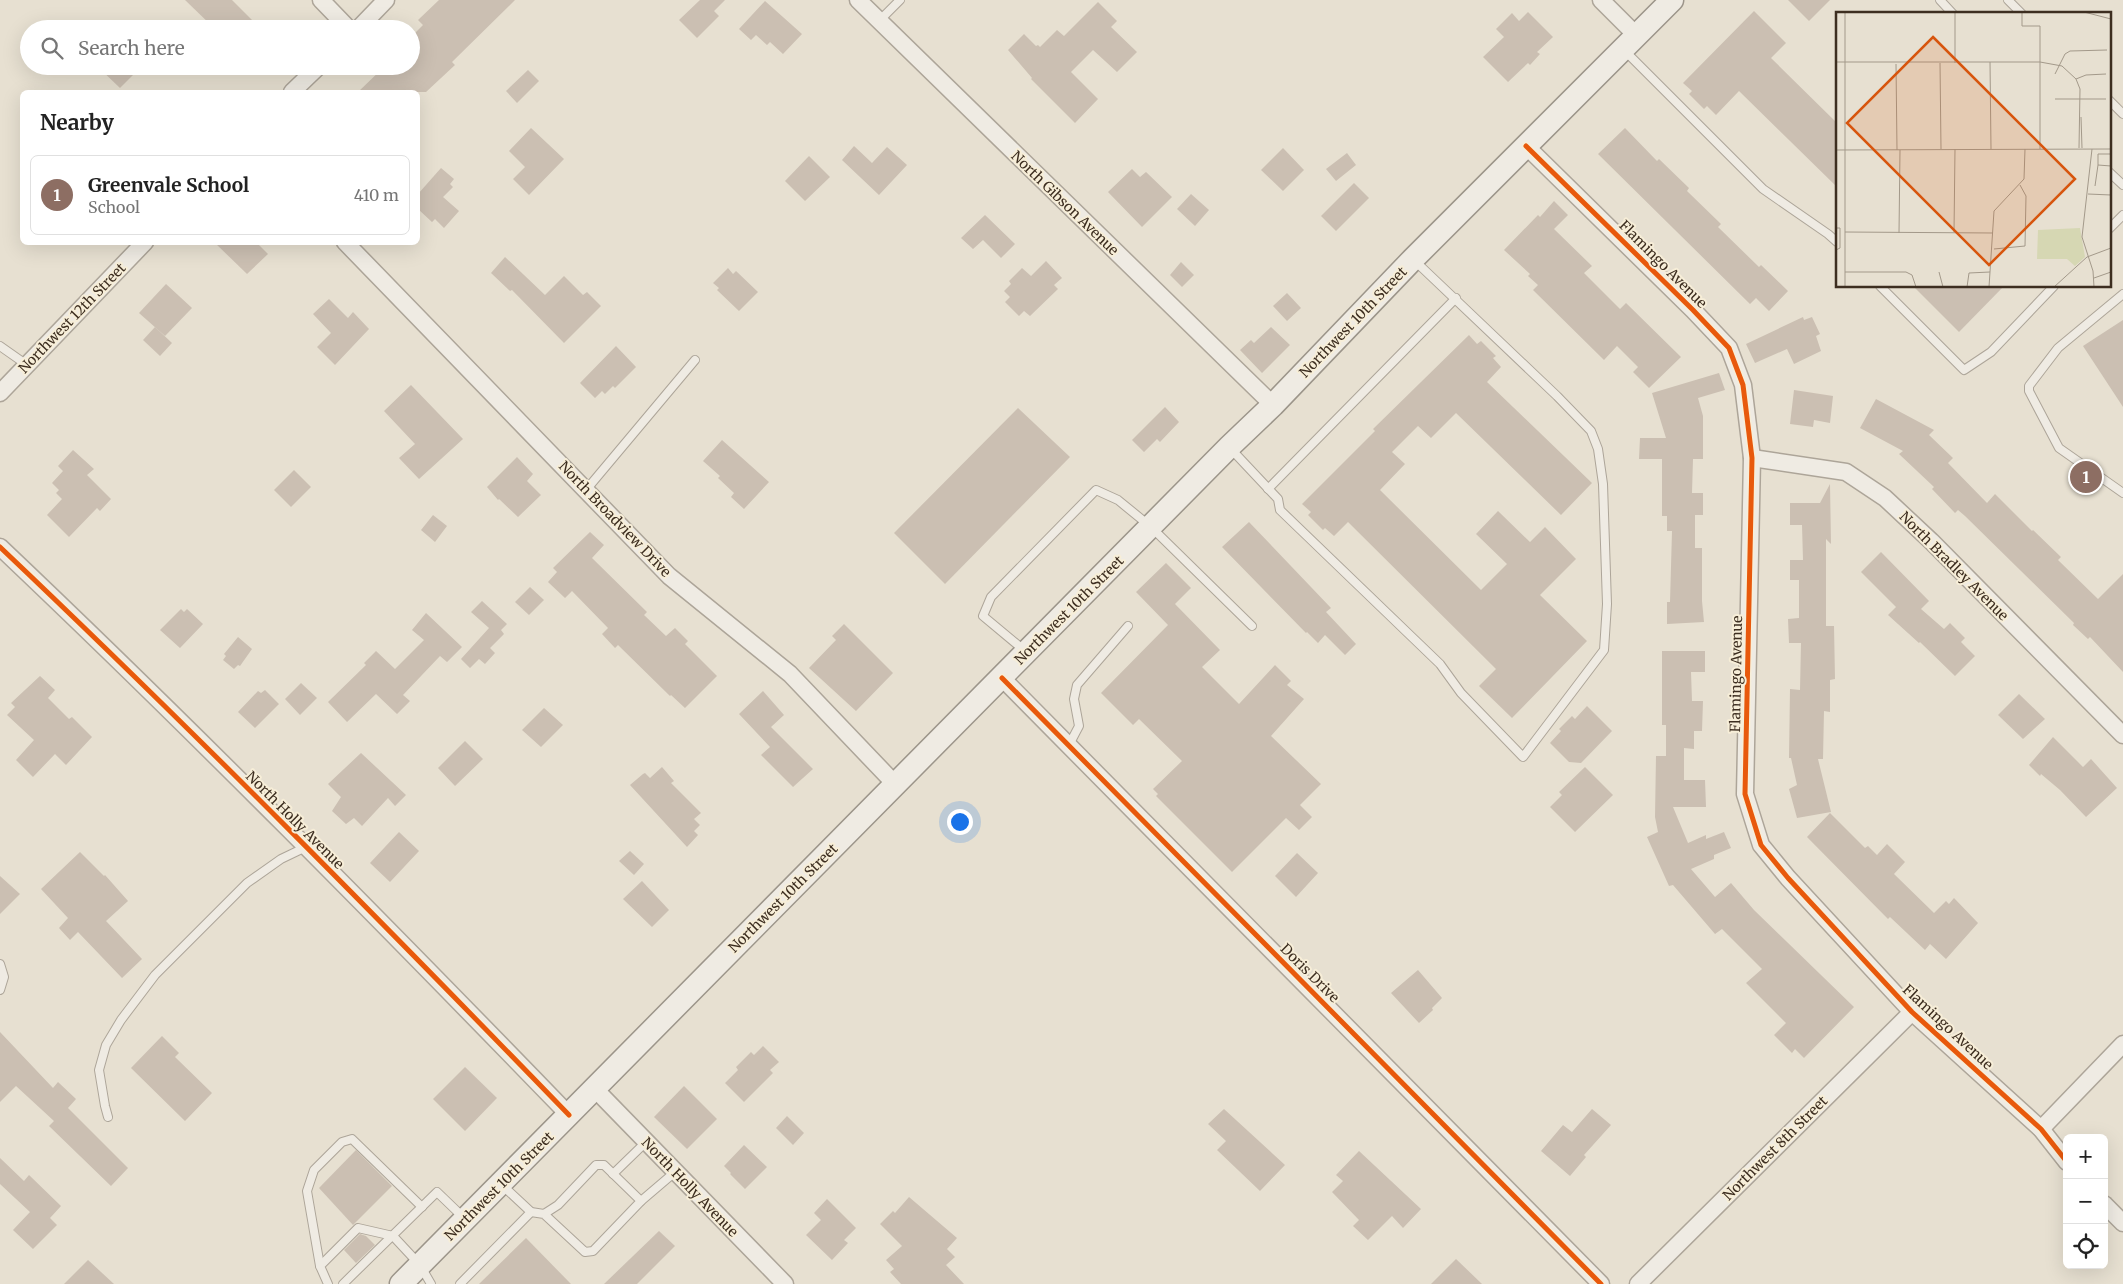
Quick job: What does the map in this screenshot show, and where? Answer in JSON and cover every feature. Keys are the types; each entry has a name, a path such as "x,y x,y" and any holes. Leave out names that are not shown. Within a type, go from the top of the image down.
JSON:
{"main road":[{"name":"Northwest 10th Street","path":"402,1284 426,1275 466,1219 1672,0"}],"street":[{"path":"321,0 340,20"},
{"path":"367,20 386,0"},
{"name":"North Gibson Avenue","path":"858,0 1272,405"},
{"path":"1601,0 1630,43"},
{"path":"294,90 310,75"},
{"name":"Flamingo Avenue","path":"1526,146 1693,310 1729,348 1743,385 1752,458 1745,794 1761,845 1788,878 1912,1012 2041,1129 2063,1157"},
{"name":"Northwest 12th Street","path":"0,393 142,245"},
{"name":"North Broadview Drive","path":"348,245 669,576 790,674 895,784"},
{"name":"North Bradley Avenue","path":"1752,458 1846,472 1885,498 1931,541 2123,735"},
{"name":"North Holly Avenue","path":"0,547 111,652 409,950 569,1115"},
{"name":"Doris Drive","path":"1002,678 1602,1284"},
{"name":"Northwest 8th Street","path":"1638,1284 1912,1012"},
{"path":"2041,1129 2123,1044"},
{"name":"North Holly Avenue","path":"595,1089 785,1284"},
{"path":"2108,1208 2123,1223"}],"lane":[{"path":"879,21 900,0"},
{"path":"1940,0 1951,12"},
{"path":"2008,0 2020,12"},
{"path":"1630,43 1762,189 1836,241"},
{"path":"2110,101 2123,114"},
{"path":"2110,173 2123,185"},
{"path":"2110,228 2123,215"},
{"path":"1229,447 1278,499 1280,510 1440,664 1461,693 1523,756 1604,650 1607,604 1603,484 1598,449 1591,431 1456,298 1413,260"},
{"path":"1882,288 1964,370 1991,352 2052,288"},
{"path":"2123,294 2058,348 2029,386 2029,391 2059,448 2123,493"},
{"path":"1268,489 1456,298"},
{"path":"0,346 27,365"},
{"path":"586,490 695,360"},
{"path":"1027,653 982,616 991,597 1096,490 1118,500 1151,527 1252,626"},
{"path":"1069,745 1079,726 1074,699 1077,685 1128,626"},
{"path":"108,1117 104,1106 100,1070 106,1044 121,1020 156,975 247,883 282,859 306,847"},
{"path":"0,964 4,976 0,990"},
{"path":"328,1284 320,1266 307,1191 314,1170 342,1142 352,1139 422,1207"},
{"path":"613,1174 646,1142"},
{"path":"544,1214 558,1205 596,1165 604,1165 641,1201"},
{"path":"501,1184 531,1212 544,1214 586,1252 593,1251 641,1201 676,1172"},
{"path":"343,1284 437,1192 466,1219"},
{"path":"460,1284 531,1212"},
{"path":"320,1266 358,1228 393,1236 426,1275"}],"building":[{"path":"185,0 232,0 252,20 206,20"},
{"path":"439,0 515,0 452,62 455,65 426,92 420,92 420,90 360,90 376,75 420,75 420,28 423,25 418,20"},
{"path":"700,0 725,0 714,11 719,16 697,38 679,20"},
{"path":"1788,0 1830,0 1809,21"},
{"path":"765,1 802,34 783,54 770,42 767,45 756,35 751,40 739,29"},
{"path":"1098,2 1117,21 1111,27 1137,52 1117,72 1093,50 1071,72 1098,99 1075,123 1031,79 1008,50 1024,34 1036,46 1040,47 1057,30 1064,36"},
{"path":"1754,11 1786,43 1771,58 1836,122 1836,186 1739,91 1716,115 1707,106 1704,109 1689,94 1692,91 1683,83"},
{"path":"1528,12 1553,37 1537,52 1540,54 1530,65 1528,63 1508,82 1483,57 1504,37 1496,29 1512,13 1519,21"},
{"path":"528,70 539,81 517,103 506,91"},
{"path":"106,75 133,75 120,88"},
{"path":"531,128 564,159 529,195 513,179 525,167 509,151"},
{"path":"1625,128 1657,161 1659,159 1689,188 1687,191 1721,224 1718,227 1759,267 1761,265 1788,291 1769,311 1756,298 1750,304 1598,154"},
{"path":"854,146 872,163 887,147 907,165 879,195 842,160"},
{"path":"1283,148 1304,170 1283,191 1261,170"},
{"path":"1347,153 1356,165 1336,181 1326,169"},
{"path":"809,156 830,177 805,201 785,181"},
{"path":"441,168 454,179 450,184 453,187 443,197 459,211 444,228 435,219 432,222 420,211 420,192"},
{"path":"1132,169 1140,177 1146,172 1172,197 1142,227 1108,192"},
{"path":"1354,183 1369,198 1336,231 1321,216"},
{"path":"1191,194 1209,210 1195,226 1177,209"},
{"path":"1554,201 1568,215 1554,229 1592,266 1584,273 1620,309 1626,303 1681,357 1649,388 1633,372 1638,367 1617,346 1604,360 1533,290 1538,285 1528,276 1530,274 1504,250 1538,215 1540,217"},
{"path":"985,215 1015,244 1001,258 983,240 973,249 961,238"},
{"path":"217,245 259,245 268,254 247,274"},
{"path":"505,257 545,295 564,276 583,295 587,292 601,306 564,343 512,290 510,291 491,273"},
{"path":"1046,261 1062,278 1054,285 1058,289 1030,316 1024,311 1019,316 1005,302 1010,297 1004,291 1011,284 1009,281 1022,268 1031,276"},
{"path":"1181,262 1194,275 1182,287 1170,275"},
{"path":"728,268 733,274 736,271 758,292 739,311 717,290 719,288 713,283"},
{"path":"166,284 192,308 165,336 139,313"},
{"path":"1915,288 2002,288 1959,332"},
{"path":"1287,293 1301,308 1287,321 1273,306"},
{"path":"329,299 348,318 353,312 369,329 335,365 317,347 331,333 313,314"},
{"path":"1803,317 1804,320 1812,317 1820,334 1816,336 1821,351 1794,364 1787,349 1755,363 1746,344"},
{"path":"2123,320 2123,407 2083,346"},
{"path":"155,327 172,343 160,356 143,340"},
{"path":"1271,327 1290,345 1262,373 1240,350 1251,340 1254,343"},
{"path":"1469,335 1477,344 1481,341 1496,356 1493,358 1501,367 1487,382 1592,483 1561,515 1456,413 1431,438 1418,426 1392,452 1405,464 1380,490 1481,590 1507,564 1476,534 1498,511 1530,542 1545,527 1576,559 1540,595 1587,641 1512,718 1479,686 1496,669 1348,522 1334,536 1325,528 1323,530 1308,515 1311,512 1302,504 1375,431 1373,429"},
{"path":"616,346 636,367 615,388 613,386 605,394 602,391 595,398 580,383"},
{"path":"1719,373 1725,390 1698,398 1703,416 1703,459 1693,459 1692,493 1703,493 1703,515 1695,515 1695,548 1702,548 1704,622 1667,624 1667,602 1670,602 1672,531 1667,531 1667,516 1662,516 1662,459 1639,459 1640,438 1666,438 1652,393"},
{"path":"411,385 463,439 419,479 399,458 415,444 384,411"},
{"path":"1794,390 1833,396 1830,423 1814,420 1813,427 1790,424"},
{"path":"1876,399 1934,430 1929,435 1953,458 1948,463 1987,503 1995,494 2061,557 2058,560 2098,599 2123,574 2123,672 2090,637 2088,639 2073,625 2074,623 1965,516 1958,510 1955,513 1932,489 1934,487 1899,454 1903,451 1860,428"},
{"path":"1165,407 1179,422 1160,442 1157,439 1144,452 1132,440"},
{"path":"1018,408 1070,457 945,584 894,533"},
{"path":"722,440 769,482 744,509 731,497 734,493 718,478 720,476 703,461"},
{"path":"73,450 94,469 87,475 111,499 100,511 97,508 69,537 47,515 62,499 56,493 59,490 52,483 63,471 58,466"},
{"path":"517,457 533,474 527,481 541,495 518,517 498,500 487,487"},
{"path":"294,470 311,487 291,507 274,490"},
{"path":"1830,484 1831,544 1826,539 1826,626 1834,626 1835,679 1830,680 1830,712 1824,711 1823,759 1818,759 1831,812 1797,818 1789,789 1797,785 1791,758 1789,758 1790,689 1800,690 1801,643 1789,643 1788,619 1799,618 1799,580 1790,580 1790,560 1803,560 1802,525 1790,525 1790,503 1820,503"},
{"path":"433,515 447,526 435,542 421,530"},
{"path":"1249,522 1331,608 1326,612 1356,644 1345,655 1325,635 1318,643 1306,633 1222,547"},
{"path":"590,532 604,545 592,558 647,612 644,615 666,636 675,628 688,641 685,644 717,676 685,708 670,696 618,645 615,648 602,634 608,628 572,591 565,598 548,582 557,572 553,568"},
{"path":"1881,552 1929,601 1921,609 1944,629 1950,623 1965,638 1961,642 1975,656 1955,676 1920,642 1888,615 1896,607 1861,572"},
{"path":"1166,563 1191,588 1175,604 1220,650 1202,667 1239,704 1275,665 1291,681 1287,685 1304,699 1271,736 1321,784 1300,805 1312,817 1299,830 1286,818 1232,872 1156,796 1158,794 1153,789 1182,761 1139,719 1133,725 1101,693 1168,625 1136,592"},
{"path":"530,587 544,600 529,615 515,602"},
{"path":"482,601 507,624 501,630 504,634 490,648 495,653 485,664 479,659 470,668 461,659 489,628 471,612"},
{"path":"181,609 184,612 187,609 203,624 180,648 160,630"},
{"path":"426,613 462,647 447,662 440,656 403,695 410,701 397,714 376,694 347,722 328,702 366,665 364,663 376,651 395,669 424,640 412,630"},
{"path":"844,624 893,673 856,711 809,668 836,640 832,636"},
{"path":"238,637 252,649 240,666 238,665 234,669 223,660 226,656 224,654"},
{"path":"1662,651 1705,651 1705,672 1691,672 1692,701 1703,701 1702,731 1694,731 1694,749 1684,748 1684,780 1705,780 1706,807 1673,807 1688,843 1706,835 1706,839 1724,832 1731,848 1714,855 1714,859 1691,869 1715,897 1731,883 1754,910 1854,1007 1804,1058 1795,1049 1792,1053 1774,1035 1786,1023 1746,983 1762,969 1722,929 1715,934 1673,885 1669,886 1647,837 1658,832 1655,817 1656,756 1666,756 1666,725 1662,725"},
{"path":"40,676 55,690 48,698 69,719 72,717 92,737 66,765 55,754 33,777 16,760 34,740 7,715 15,707 11,703"},
{"path":"301,683 317,698 300,715 285,699"},
{"path":"265,690 279,704 255,728 238,712 258,691 261,693"},
{"path":"763,691 784,715 771,727 813,769 793,787 761,755 770,747 739,714"},
{"path":"2019,694 2045,719 2023,739 1998,715"},
{"path":"1587,706 1612,731 1581,763 1569,762 1550,743 1561,731 1559,729 1572,716 1575,719"},
{"path":"544,708 563,725 541,747 522,730"},
{"path":"2053,737 2083,767 2091,759 2117,788 2086,817 2060,790 2041,774 2040,776 2029,765"},
{"path":"465,741 483,759 455,786 438,768"},
{"path":"361,753 406,795 395,806 388,798 362,826 354,818 346,824 332,811 341,797 328,784"},
{"path":"662,767 674,781 671,783 701,813 694,819 700,825 694,831 698,835 687,847 630,785 645,773 650,778"},
{"path":"1585,767 1613,795 1575,832 1550,807 1562,795 1559,792"},
{"path":"1830,813 1865,848 1868,846 1877,855 1887,844 1905,862 1894,874 1934,913 1946,901 1949,904 1954,898 1978,923 1946,959 1930,944 1925,950 1890,917 1888,919 1807,837"},
{"path":"399,832 419,851 390,882 370,863"},
{"path":"630,851 644,864 634,875 619,861"},
{"path":"80,852 105,875 128,901 106,921 142,959 122,978 78,932 70,940 59,928 68,918 41,889"},
{"path":"1297,853 1318,873 1296,897 1275,876"},
{"path":"0,876 20,894 0,914"},
{"path":"642,881 669,910 652,927 623,899"},
{"path":"1418,970 1442,998 1432,1008 1433,1010 1419,1023 1391,993"},
{"path":"0,1032 53,1088 58,1082 76,1099 68,1108 128,1168 111,1186 49,1126 54,1121 16,1086 0,1102"},
{"path":"162,1036 179,1053 175,1057 212,1093 185,1121 131,1068"},
{"path":"763,1046 779,1062 770,1070 773,1073 744,1102 725,1083 738,1070 736,1067 751,1052 754,1055"},
{"path":"465,1067 497,1098 465,1131 433,1099"},
{"path":"684,1086 717,1119 687,1149 654,1117"},
{"path":"1224,1109 1285,1165 1260,1191 1217,1150 1226,1141 1208,1124"},
{"path":"1592,1109 1611,1125 1584,1155 1586,1157 1570,1176 1541,1151 1563,1125 1572,1132"},
{"path":"787,1116 804,1133 793,1145 776,1128"},
{"path":"744,1145 767,1167 745,1189 724,1166"},
{"path":"356,1150 392,1186 353,1225 319,1188"},
{"path":"1359,1151 1421,1209 1403,1228 1392,1216 1368,1240 1353,1226 1359,1220 1332,1192 1343,1181 1336,1175"},
{"path":"0,1158 24,1181 29,1175 61,1206 50,1218 57,1225 33,1249 13,1230 30,1212 0,1184"},
{"path":"909,1197 957,1238 947,1249 955,1257 946,1265 964,1284 901,1284 890,1272 894,1269 886,1260 902,1246 880,1224 893,1211 895,1213"},
{"path":"827,1199 856,1228 844,1240 848,1243 832,1260 806,1235 821,1220 814,1213"},
{"path":"659,1231 675,1246 637,1284 604,1284"},
{"path":"360,1234 366,1236 375,1245 356,1263 344,1250"},
{"path":"526,1238 571,1284 479,1284"},
{"path":"1456,1259 1482,1284 1431,1284"},
{"path":"88,1260 114,1284 64,1284"}],"cycle path":[{"path":"1526,146 1693,310 1729,348 1743,385 1752,458 1745,794 1761,845 1788,878 1912,1012 2041,1129 2063,1157"},
{"path":"0,547 287,828 569,1115"},
{"path":"1002,678 1601,1284"}],"place":[{"name":"Greenvale School","path":"2086,477"}]}
